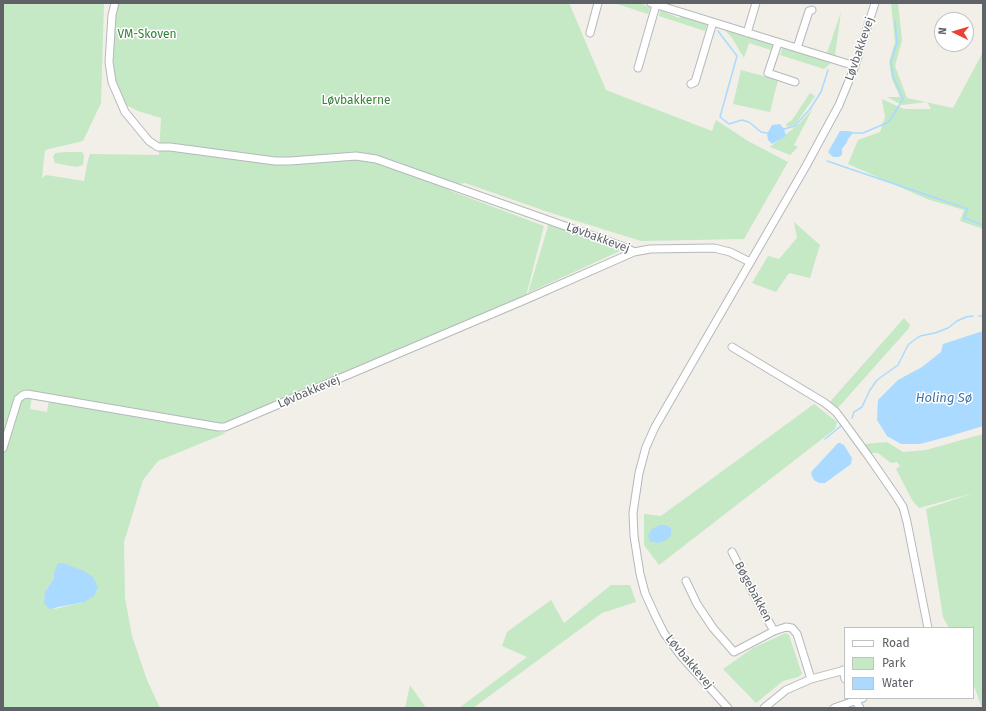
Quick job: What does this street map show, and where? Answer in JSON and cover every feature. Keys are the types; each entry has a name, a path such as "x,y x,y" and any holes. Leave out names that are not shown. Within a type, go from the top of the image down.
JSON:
{"street":[{"name":"Løvbakkevej","path":"115,3 112,15 109,62 112,82 125,112 150,141 158,147 170,147 275,161 356,156 376,159 627,248 634,252"},
{"path":"590,33 598,3"},
{"path":"675,10 678,3"},
{"path":"747,33 756,3"},
{"name":"Løvbakkevej","path":"728,708 681,656 654,615 645,593 640,574 634,536 634,513 639,473 646,447 655,427 839,105 855,66 876,3"},
{"path":"638,68 654,4 855,66"},
{"path":"797,48 809,11 812,10"},
{"path":"691,84 695,82 713,22"},
{"path":"778,43 768,74 796,82"},
{"name":"Løvbakkevej","path":"3,448 18,399 27,394 219,427 230,425 634,252 650,249 714,248 730,252 750,262"},
{"path":"732,347 825,403 836,412 846,424 869,456 903,507 928,627"},
{"name":"Bøgebakken","path":"732,552 754,597 774,631"},
{"name":"Bøgebakken","path":"686,582 697,604 713,628 734,652 774,631 789,627 794,630 811,679"},
{"path":"764,708 786,690 811,679 844,670"},
{"path":"834,708 857,699 860,708"}],"green space":[{"name":"Løvbakkerne","path":"3,3 104,3 101,103 83,141 45,150 42,178 46,175 84,181 90,154 159,155 161,118 138,111 126,105 115,82 113,58 116,15 119,3 569,3 606,90 712,131 716,120 748,141 788,162 744,239 641,241 548,212 465,183 443,186 451,191 544,226 526,296 227,423 177,422 226,433 158,461 143,480 124,542 125,598 132,636 147,680 160,708 3,708","holes":["32,396 49,399 47,412 30,409","54,578 84,602 55,609 45,592"]},
{"path":"614,3 639,3 650,7 648,14"},
{"path":"891,3 898,3 902,40 895,66 907,98 926,102 902,105 887,97 900,97 892,79 889,62 895,42"},
{"path":"660,10 679,18 680,16 707,24 705,31 659,16"},
{"path":"841,12 835,55 827,53"},
{"path":"724,29 773,45 771,50 749,43 744,58 732,38"},
{"path":"783,46 832,62 824,69 780,55"},
{"path":"983,52 983,229 960,221 964,210 927,199 848,164 858,140 880,132 885,117 882,99 904,109 931,109 927,102 953,108"},
{"path":"741,70 778,80 770,112 733,104"},
{"path":"810,93 815,96 795,125 787,127 786,124 792,120"},
{"path":"813,108 794,145 798,147 790,155 770,147 800,123"},
{"path":"82,152 84,155 83,165 76,167 55,163 53,157 55,153"},
{"path":"794,222 820,245 810,278 789,273 776,292 752,283 768,256 779,259 797,238"},
{"path":"549,223 620,251 528,293"},
{"path":"904,318 910,325 909,328 836,410 829,403"},
{"path":"814,404 837,422 835,429 659,565 644,545 644,514 661,516"},
{"path":"983,434 983,708 974,686 974,627 948,627 943,617 926,509 974,493 919,508 912,500 896,469 900,466 897,462 891,463 878,453 870,453 864,444 887,442 903,452 926,450"},
{"path":"611,585 630,585 636,602 602,613 473,708 459,708 527,657 502,646 507,632 551,600 564,623"},
{"path":"786,633 789,635 802,674 798,677 783,681 756,703 723,669 753,648"},
{"path":"410,685 426,708 405,708"}],"water":[{"path":"780,124 784,129 786,136 772,144 768,140 767,134 772,125"},
{"path":"840,131 848,131 853,133 842,149 842,155 833,157 828,152"},
{"name":"Holing Sø","path":"983,331 983,426 920,444 901,444 887,436 877,420 878,400 898,380 922,367 941,352 943,344"},
{"path":"838,443 844,445 852,458 851,464 825,483 819,483 814,480 811,474 812,471"},
{"path":"659,525 666,525 671,528 671,535 667,540 658,543 650,541 648,536 651,530"},
{"path":"58,563 63,563 84,571 93,577 98,587 94,596 84,602 49,609 44,603 45,592 54,578 54,573"}],"waterway":[{"path":"853,133 863,133 889,122 903,99 893,76 891,62 897,43 895,21"},
{"path":"718,31 737,56 720,117 729,124 742,120 749,122 761,132 767,133"},
{"path":"784,129 795,126 810,109 821,92 828,70"},
{"path":"827,161 968,209 964,218 983,225"},
{"path":"852,418 854,412 862,407 870,390 877,380 898,365 908,345 920,336 935,333 948,328 957,321 973,316"},
{"path":"825,439 841,426"}],"park label":[{"name":"VM-Skoven","path":"147,35"}]}
